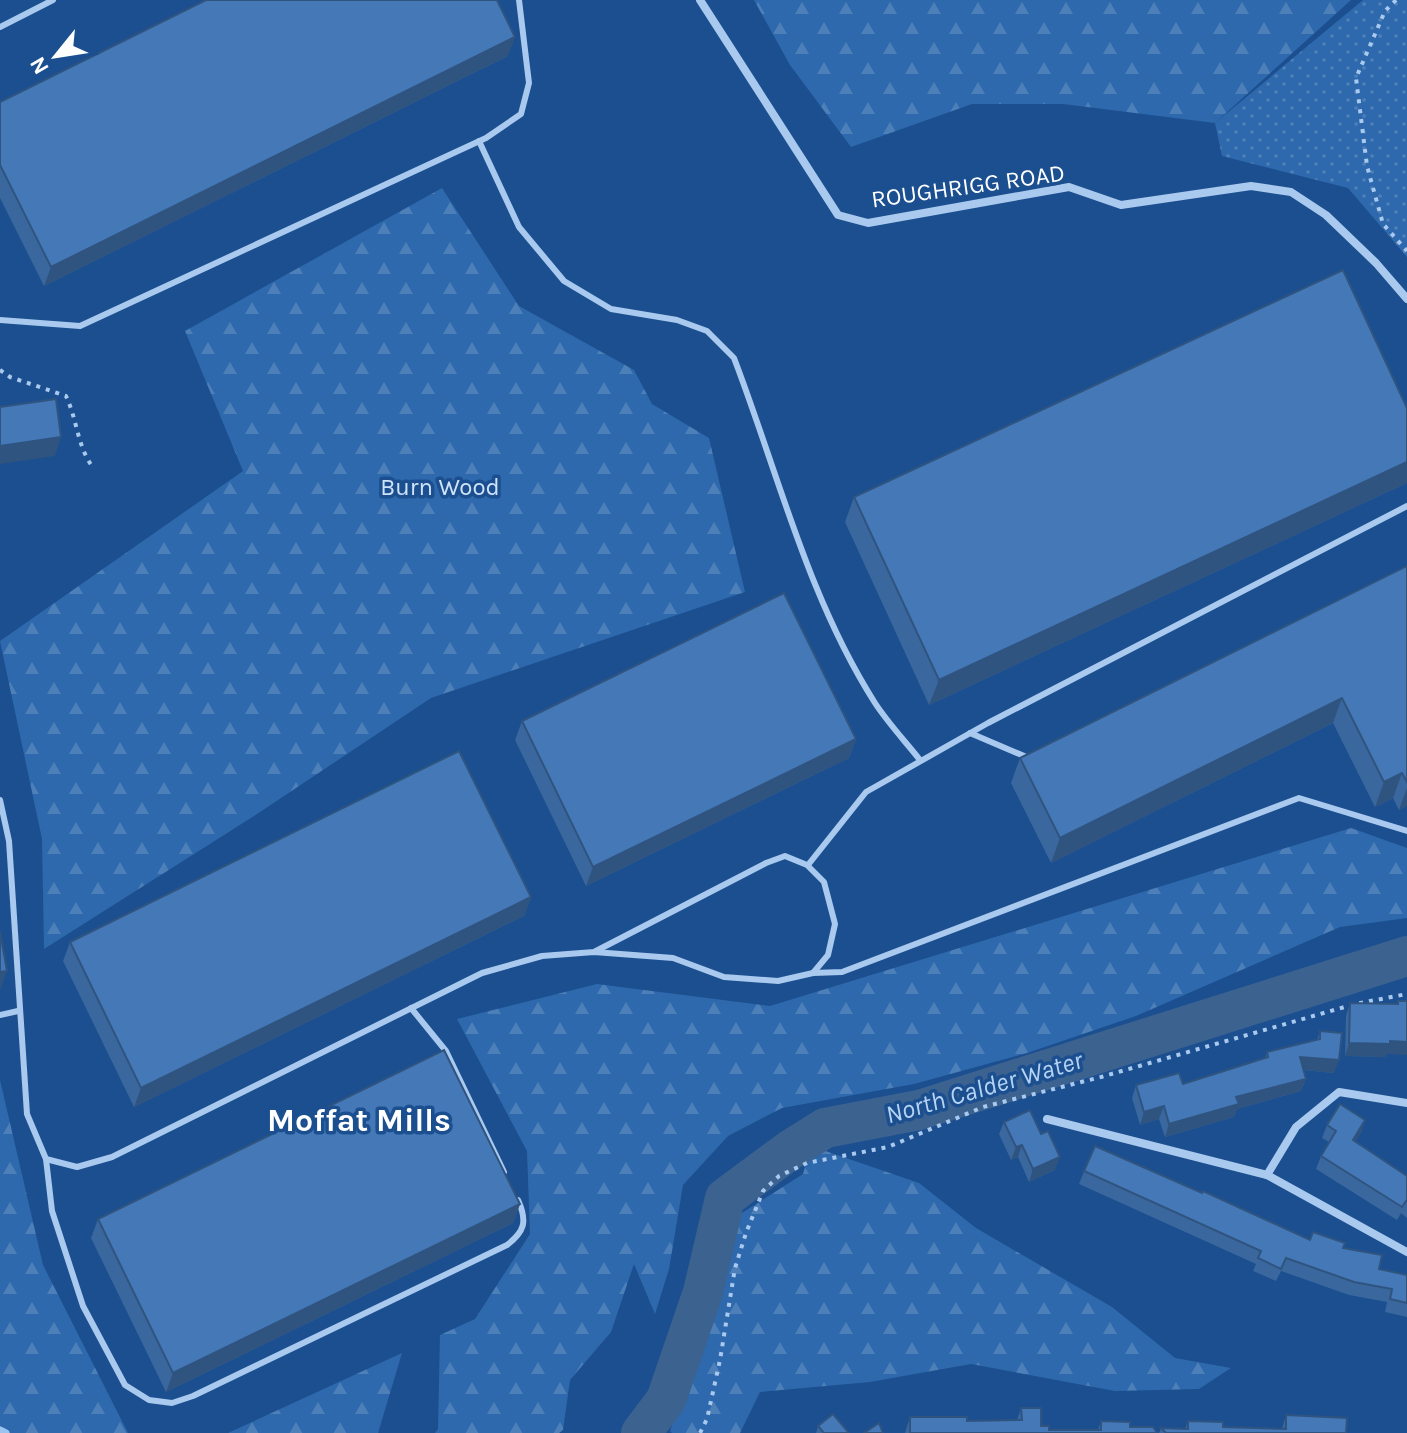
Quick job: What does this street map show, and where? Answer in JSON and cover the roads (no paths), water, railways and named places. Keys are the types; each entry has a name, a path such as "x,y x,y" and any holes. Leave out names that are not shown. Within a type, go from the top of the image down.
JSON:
{"street":[{"name":"ROUGHRIGG ROAD","path":"700,0 838,215 868,223 1069,187 1121,205 1251,186 1291,192 1326,215 1376,263 1407,299"},
{"path":"1267,1175 1296,1127 1339,1092 1407,1103"},
{"path":"1047,1119 1267,1175 1407,1252"}],"lane":[{"path":"0,27 53,0"},
{"path":"0,320 80,326 479,141 521,114 529,83 519,0"},
{"path":"479,141 519,227 564,281 611,309 677,320 707,331 734,358 819,594 876,705 920,760"},
{"path":"808,865 866,792 970,733 1407,506"},
{"path":"970,733 1033,760"},
{"path":"46,1159 77,1167 112,1157 482,973 542,956 594,952 673,958 724,977 778,981 813,973 842,972 1299,798 1407,831"},
{"path":"0,800 9,841 27,1114 46,1159 52,1211 83,1306 125,1385 149,1400 172,1403 193,1396 507,1245 519,1236 524,1224 514,1193"},
{"path":"594,952 785,856 808,865 824,882 835,924 828,955 813,973"},
{"path":"411,1008 446,1051 507,1179"},
{"path":"0,1015 18,1011"}],"waterway":[{"name":"North Calder Water","path":"641,1433 666,1400 703,1292 725,1198 825,1128 919,1110 1407,956"},
{"path":"0,1430 6,1433"}],"district":[{"name":"Moffat Mills","path":"359,1120"}],"park label":[{"name":"Burn Wood","path":"440,487"}]}
